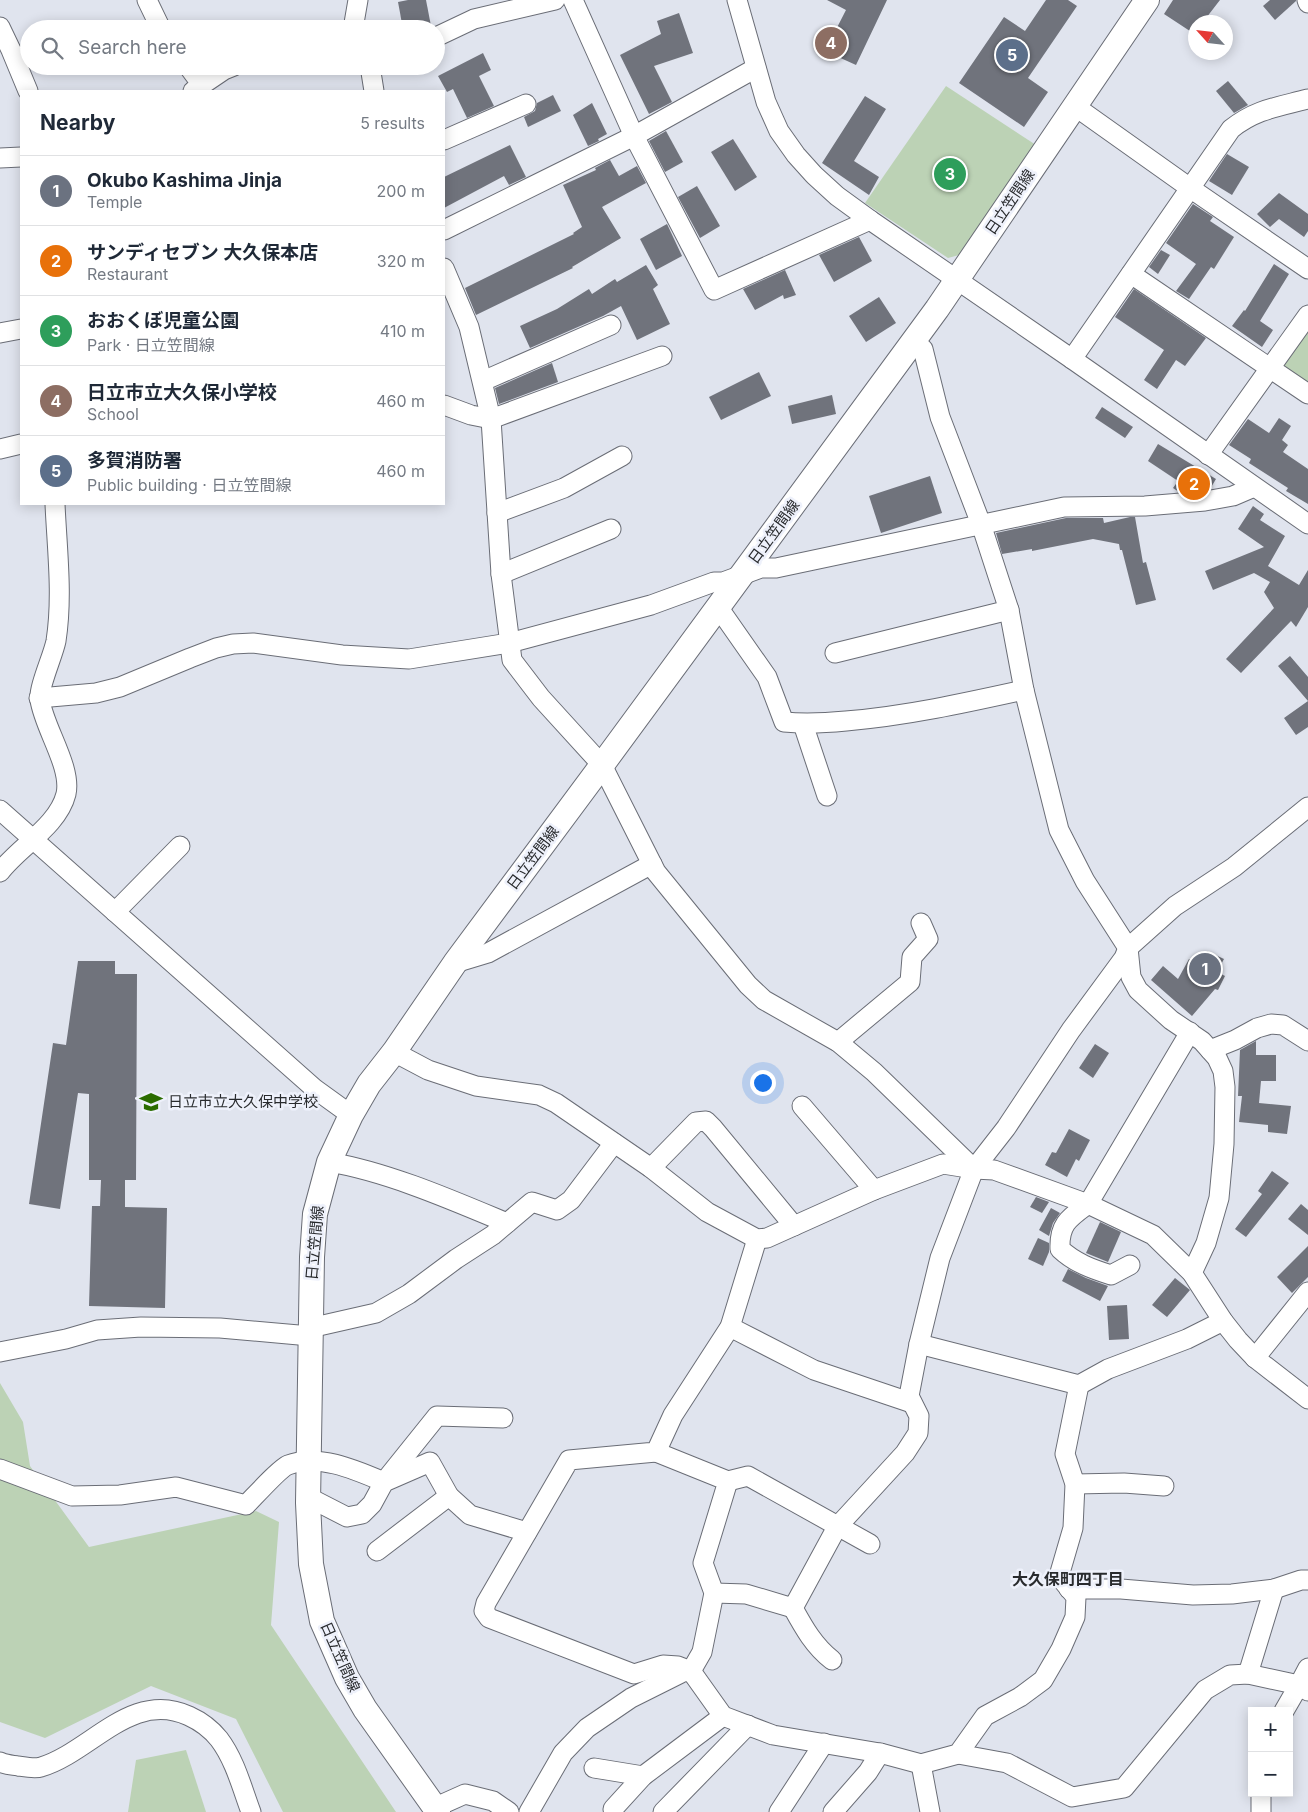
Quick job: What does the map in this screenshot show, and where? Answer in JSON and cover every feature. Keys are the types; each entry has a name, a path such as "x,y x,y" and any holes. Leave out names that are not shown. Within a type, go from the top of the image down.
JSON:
{"main road":[{"name":"日立笠間線","path":"437,1810 364,1709 347,1678 333,1650 322,1621 311,1564 308,1497 310,1460 310,1332 315,1214 329,1162 351,1115 369,1084 394,1052 455,963 914,341 1147,0"}],"street":[{"path":"147,0 157,20"},
{"path":"353,20 358,0"},
{"path":"445,33 474,19 555,0"},
{"path":"573,0 634,136 714,290 870,220"},
{"path":"737,0 766,102 779,131 814,176 837,196 870,220 1308,524"},
{"path":"0,26 20,70"},
{"path":"445,230 634,136 756,68"},
{"path":"22,75 28,90"},
{"path":"192,75 197,88 219,75"},
{"path":"371,75 374,90"},
{"path":"1072,359 1231,129 1245,118 1262,110 1308,100"},
{"path":"445,140 526,104"},
{"path":"1076,106 1190,188 1308,268"},
{"path":"0,158 20,157"},
{"path":"445,270 469,327 491,419 501,574 512,660 541,698 602,765 656,872 715,946 758,995 838,1042 874,1072 974,1169"},
{"path":"1131,274 1308,394"},
{"path":"1208,455 1308,315"},
{"path":"483,381 611,325"},
{"path":"0,333 20,329"},
{"path":"914,341 923,349 940,417 982,524 1009,610 1024,690 1059,830 1085,881 1128,948 1131,976 1138,990 1171,1020 1202,1041 1217,1058 1223,1070 1225,1087 1224,1144 1219,1198 1206,1243 1192,1273"},
{"path":"445,405 471,415 491,419 662,356"},
{"path":"0,449 20,444"},
{"path":"497,513 564,488 622,456"},
{"path":"39,698 96,693 120,687 216,648 233,644 253,643 342,655 409,659 509,643 651,605 714,582 723,582 761,568 776,568 1064,507 1145,506 1205,501 1233,496 1254,487"},
{"path":"0,872 9,860 51,821 66,794 67,781 39,698 56,642 58,620 55,505"},
{"path":"501,574 611,529"},
{"path":"718,607 767,678 784,722 804,724 864,720 930,711 1024,690"},
{"path":"835,653 1009,610"},
{"path":"804,724 827,796"},
{"path":"793,1608 837,1526 905,1453 918,1433 919,1416 909,1396 919,1344 940,1258 974,1169 1006,1128 1071,1030 1124,958 1128,948 1176,906 1234,867 1308,807"},
{"path":"0,810 315,1089 351,1115"},
{"path":"115,912 180,846"},
{"path":"455,963 488,953 652,864"},
{"path":"838,1042 910,982 912,957 928,939 921,923"},
{"path":"1171,1020 1179,1051"},
{"path":"1210,1050 1236,1040 1256,1028 1271,1024 1283,1025 1308,1041"},
{"path":"1130,1265 1112,1275 1088,1268 1060,1250 1059,1235 1068,1218 1088,1204 1190,1032"},
{"path":"394,1052 428,1070 476,1086 539,1095 556,1103 651,1168 707,1212 757,1239 767,1238 874,1190 944,1164 994,1170 1088,1204 1153,1235 1192,1273 1223,1321 1255,1358 1308,1399"},
{"path":"802,1106 874,1190"},
{"path":"651,1168 696,1122 706,1121 714,1128 794,1226"},
{"path":"0,1352 66,1339 97,1330 141,1327 310,1332 376,1313 421,1286 456,1259 493,1235 532,1202 557,1210 571,1200 614,1143"},
{"path":"329,1162 354,1166 442,1197 507,1224"},
{"path":"656,1452 673,1416 730,1327 757,1239"},
{"path":"1255,1358 1307,1295"},
{"path":"919,1344 1079,1385 1108,1369 1187,1339 1223,1321"},
{"path":"730,1327 814,1370 912,1403"},
{"path":"958,1754 985,1716 1020,1697 1042,1680 1061,1649 1075,1617 1076,1597 1059,1576 1073,1528 1075,1484 1065,1454 1079,1385"},
{"path":"308,1497 347,1516 362,1514 372,1504 384,1482 437,1416 503,1418"},
{"path":"870,1544 748,1476 728,1481 656,1452 569,1460 486,1603 484,1611 489,1618 634,1674 663,1665 678,1666 691,1671 723,1716 773,1735 880,1753 921,1764 958,1754 1007,1763 1072,1797 1124,1788 1205,1690 1230,1675 1248,1674 1303,1688"},
{"path":"0,1469 72,1496 120,1496 176,1487 246,1505 286,1465 310,1460 350,1467 384,1482 430,1462 449,1496 470,1515 527,1532"},
{"path":"691,1671 702,1652 714,1594 703,1563 728,1481"},
{"path":"1075,1484 1124,1483 1164,1486"},
{"path":"377,1551 449,1496"},
{"path":"1069,1589 1121,1589 1193,1595 1232,1594 1274,1589 1301,1580 1308,1580"},
{"path":"1248,1674 1274,1589"},
{"path":"714,1594 746,1594 793,1608 811,1640 821,1652 832,1660"},
{"path":"1287,1707 1303,1688 1308,1668"},
{"path":"529,1812 563,1753 587,1728 631,1698 683,1672 691,1671"},
{"path":"0,1762 5,1765 39,1768 58,1759 131,1715 148,1710 165,1709 180,1712 208,1728 219,1740 234,1765 251,1812"},
{"path":"613,1809 643,1776 723,1716"},
{"path":"664,1812 748,1725"},
{"path":"779,1812 824,1744"},
{"path":"834,1812 868,1772 880,1753"},
{"path":"921,1764 930,1812"},
{"path":"594,1768 643,1776"},
{"path":"437,1810 465,1794 493,1801 509,1812"},
{"path":"1261,1812 1262,1797"}],"green space":[{"path":"946,86 1036,145 959,255 948,258 865,203"},
{"path":"1308,322 1308,388 1279,363"},
{"path":"0,1383 23,1422 30,1466 89,1547 256,1511 279,1522 271,1625 396,1812 283,1812 236,1719 151,1686 45,1738 0,1722"},
{"path":"186,1750 206,1812 128,1812 136,1760"}],"building":[{"path":"426,0 430,20 401,20 398,2"},
{"path":"827,0 887,0 856,65 825,51 846,10"},
{"path":"1046,0 1068,0 1077,6 1028,78 1048,92 1024,127 959,83 1004,17 1025,31"},
{"path":"1173,0 1220,0 1208,15 1188,15 1188,30 1164,14"},
{"path":"1270,0 1296,1 1275,20 1263,6"},
{"path":"679,13 693,53 654,66 672,102 649,114 620,55 661,34 657,21"},
{"path":"483,53 491,70 479,76 494,106 467,118 453,89 447,92 438,76 445,75 445,72"},
{"path":"1228,81 1248,105 1234,113 1216,91"},
{"path":"553,95 561,111 528,127 524,117 535,111 537,103"},
{"path":"865,96 886,109 854,161 879,177 869,195 822,163"},
{"path":"592,103 607,134 598,139 599,141 588,146 573,115"},
{"path":"666,131 683,162 665,172 649,141"},
{"path":"733,139 757,177 735,191 711,152"},
{"path":"510,145 526,177 509,185 504,176 445,207 445,177"},
{"path":"1227,154 1249,167 1232,195 1209,181"},
{"path":"610,160 619,176 637,166 646,183 602,207 621,238 573,268 476,315 465,288 574,234 582,227 563,185 596,170 595,168"},
{"path":"697,186 720,226 700,238 678,197"},
{"path":"1279,193 1308,214 1308,231 1304,237 1279,219 1270,227 1257,214"},
{"path":"1193,204 1213,217 1210,221 1234,237 1214,269 1211,267 1189,299 1176,291 1196,264 1166,243"},
{"path":"667,224 682,256 656,270 640,239"},
{"path":"859,237 872,261 834,282 819,255"},
{"path":"1161,250 1170,255 1158,274 1149,267"},
{"path":"1274,264 1289,274 1260,321 1273,330 1262,347 1232,326 1245,311"},
{"path":"646,265 658,285 653,289 670,324 637,340 621,306 603,316 530,348 520,326 557,309 589,289 592,294 615,279 617,282"},
{"path":"785,270 796,295 784,299 783,295 755,310 743,289"},
{"path":"1134,289 1206,338 1185,366 1176,360 1157,389 1144,380 1164,350 1115,317"},
{"path":"879,297 896,323 866,342 849,316"},
{"path":"552,363 558,382 499,404 495,388"},
{"path":"759,372 771,396 721,420 709,397"},
{"path":"832,395 836,414 792,424 788,406"},
{"path":"1102,407 1133,427 1125,438 1095,418"},
{"path":"1279,418 1291,426 1282,440 1288,445 1283,452 1308,469 1308,504 1286,491 1288,488 1249,463 1251,459 1229,445 1248,419 1269,433"},
{"path":"1158,444 1216,479 1210,489 1179,492 1173,488 1178,481 1148,461"},
{"path":"930,476 942,513 881,533 869,496"},
{"path":"1253,506 1264,514 1260,520 1285,536 1268,566 1299,585 1308,570 1308,607 1296,627 1291,621 1241,673 1226,659 1274,608 1264,592 1270,582 1254,573 1213,590 1205,571 1264,547 1238,529"},
{"path":"1135,517 1143,563 1146,562 1156,600 1136,605 1119,544 1093,539 1032,551 1032,549 1002,554 996,533 1066,518 1103,518 1104,523"},
{"path":"1290,656 1308,677 1308,701 1278,666"},
{"path":"1308,701 1308,727 1296,735 1284,718"},
{"path":"1207,951 1224,959 1217,972 1225,976 1218,990 1215,989 1192,1016 1151,980 1163,966 1178,979 1189,959 1200,964"},
{"path":"78,961 115,961 115,974 137,974 136,1180 125,1180 125,1207 167,1208 165,1308 89,1306 92,1206 100,1206 101,1180 89,1180 89,1094 78,1093 60,1209 29,1204 53,1043 66,1045"},
{"path":"1256,1041 1256,1055 1276,1055 1276,1081 1261,1081 1259,1103 1291,1106 1287,1134 1268,1132 1268,1125 1239,1122 1242,1096 1238,1096 1240,1050"},
{"path":"1095,1044 1109,1053 1093,1078 1079,1068"},
{"path":"1069,1129 1090,1140 1079,1161 1076,1159 1067,1177 1045,1165 1052,1152 1056,1153"},
{"path":"1272,1171 1289,1183 1246,1237 1235,1229 1262,1194 1258,1191"},
{"path":"1036,1197 1049,1202 1042,1213 1030,1207"},
{"path":"1301,1204 1308,1210 1308,1235 1288,1219"},
{"path":"1051,1208 1060,1213 1053,1223 1049,1236 1039,1230"},
{"path":"1100,1222 1121,1232 1108,1262 1086,1253"},
{"path":"1038,1238 1049,1243 1049,1252 1043,1266 1028,1259"},
{"path":"1308,1246 1308,1277 1292,1293 1277,1277"},
{"path":"1068,1269 1108,1286 1100,1301 1062,1281"},
{"path":"1175,1278 1190,1290 1167,1317 1152,1305"},
{"path":"1127,1305 1129,1339 1109,1340 1107,1306"}],"place":[{"name":"日立市立大久保小学校","path":"831,43"},
{"name":"多賀消防署","path":"1012,55"},
{"name":"おおくぼ児童公園","path":"950,174"},
{"name":"サンディセブン 大久保本店","path":"1194,484"},
{"name":"Okubo Kashima Jinja","path":"1205,969"},
{"name":"日立市立大久保中学校","path":"151,1102"}],"district":[{"name":"大久保町四丁目","path":"1068,1579"}]}
